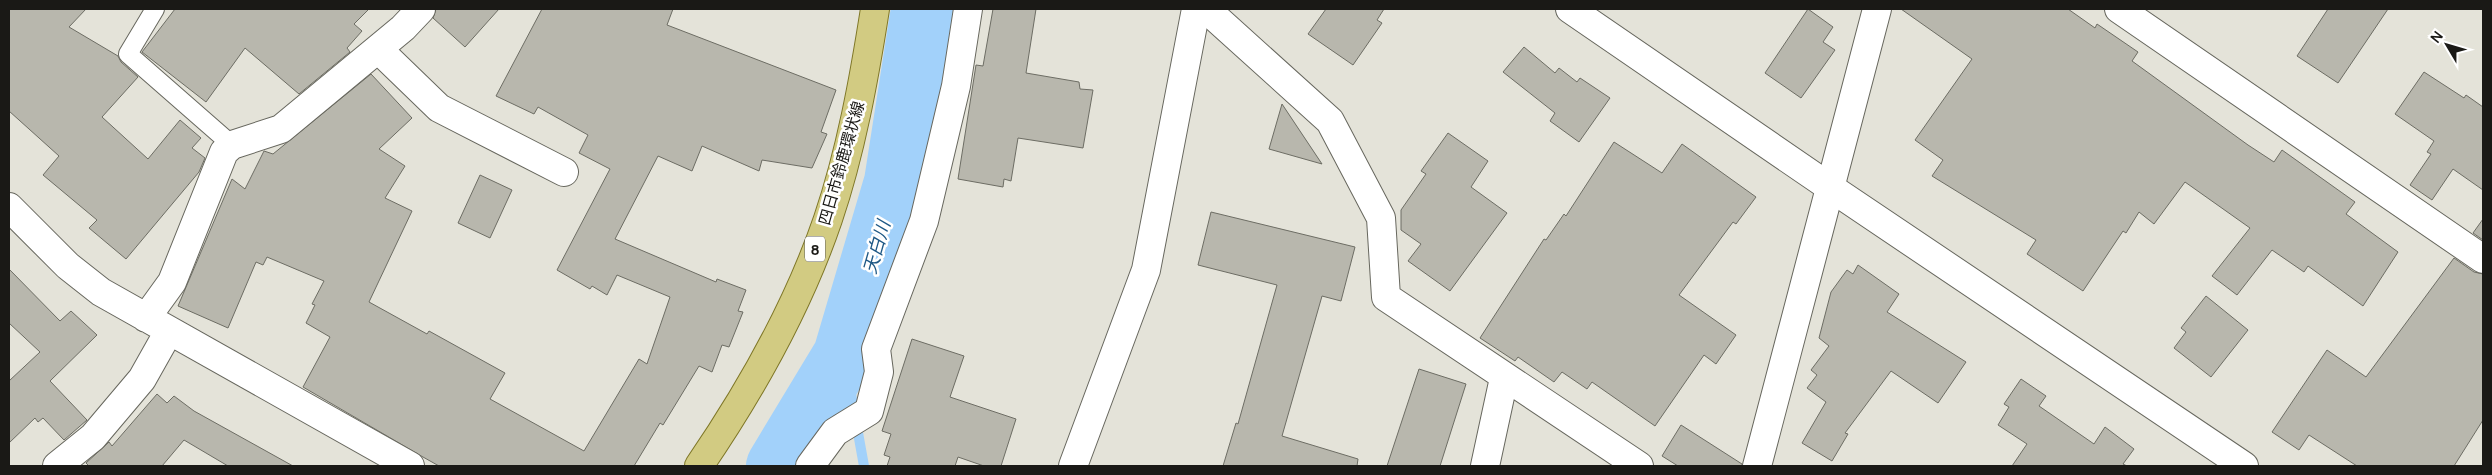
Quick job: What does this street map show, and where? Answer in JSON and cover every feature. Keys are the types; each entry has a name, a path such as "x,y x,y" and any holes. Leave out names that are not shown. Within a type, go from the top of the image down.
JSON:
{"main road":[{"name":"四日市鈴鹿環状線","path":"698,466 732,418 791,308 827,219 864,79 875,9"}],"street":[{"path":"57,466 93,437 136,386 172,282 224,152 232,145 281,129 403,28 421,9"},
{"path":"810,466 835,432 869,411 879,372 876,349 924,221 956,86 968,9"},
{"path":"1073,466 1146,270 1196,9"},
{"path":"1206,9 1330,121 1381,218 1386,296 1504,378 1639,466"},
{"path":"1570,9 1831,188 2244,466"},
{"path":"1757,466 1877,9"},
{"path":"2119,9 2483,259"},
{"path":"378,49 439,108 564,172"},
{"path":"9,207 68,266 101,292 410,466"},
{"path":"1486,466 1504,378"}],"lane":[{"path":"155,9 128,54 232,145"}],"building":[{"path":"9,9 86,9 69,27 118,56 121,62 138,77 102,117 148,159 180,120 201,138 192,148 205,158 199,172 126,259 89,228 97,220 43,175 59,156 9,111"},
{"path":"175,9 369,9 354,24 362,31 347,48 350,52 299,94 245,48 206,102 142,52"},
{"path":"436,9 499,9 465,47 433,18"},
{"path":"542,9 673,9 667,25 836,90 821,132 827,134 812,168 762,160 759,171 702,146 692,171 658,156 615,239 716,282 717,279 746,290 738,311 743,312 729,347 722,345 712,372 699,366 663,425 660,423 634,466 439,466 423,457 303,387 330,337 306,323 315,305 312,304 324,281 267,257 263,265 256,262 228,328 178,306 232,179 245,189 264,151 273,154 371,74 412,118 379,149 405,166 385,198 412,211 369,302 427,334 429,331 505,373 490,399 584,451 639,359 647,364 670,297 617,275 607,295 592,286 590,289 557,270 610,169 579,153 588,135 538,107 534,114 496,96"},
{"path":"993,9 1036,9 1026,73 1079,82 1080,89 1093,90 1083,148 1018,138 1011,181 1004,179 1003,187 958,179 976,65 983,66"},
{"path":"1326,9 1384,9 1377,20 1382,23 1353,65 1308,34"},
{"path":"1808,9 1833,27 1823,42 1835,50 1801,98 1765,73"},
{"path":"1901,9 2068,9 2095,28 2097,24 2138,52 2132,61 2248,145 2274,162 2282,150 2355,202 2346,214 2398,252 2363,306 2308,266 2304,272 2272,250 2237,295 2212,276 2250,228 2185,182 2154,224 2139,212 2126,233 2123,231 2083,291 2027,254 2036,240 1932,176 1943,160 1915,140 1972,59"},
{"path":"2328,9 2388,9 2338,83 2297,56"},
{"path":"1524,47 1555,73 1559,68 1577,82 1580,78 1610,98 1579,142 1550,121 1555,113 1503,72"},
{"path":"2424,72 2464,98 2466,95 2483,107 2483,190 2453,169 2432,200 2410,185 2431,154 2427,152 2434,141 2395,114"},
{"path":"1282,104 1322,164 1269,149"},
{"path":"1448,133 1488,161 1471,187 1507,213 1450,291 1408,261 1421,244 1401,230 1401,210 1426,174 1421,171"},
{"path":"1614,142 1662,173 1682,144 1756,197 1736,224 1733,222 1679,295 1736,335 1716,364 1704,355 1655,426 1592,382 1587,389 1562,372 1554,382 1518,357 1515,361 1480,338 1544,239 1546,240 1564,214 1566,216"},
{"path":"480,175 512,190 490,238 458,223"},
{"path":"1211,212 1355,247 1341,301 1322,296 1282,436 1358,459 1357,466 1223,466 1236,423 1238,424 1277,285 1198,265"},
{"path":"2483,219 2483,240 2473,233"},
{"path":"2454,258 2474,272 2483,274 2483,420 2454,466 2357,466 2309,435 2299,450 2272,432 2327,350 2366,377"},
{"path":"1858,265 1899,294 1887,312 1966,362 1938,403 1891,371 1845,433 1848,434 1832,461 1802,443 1826,402 1807,388 1817,375 1811,370 1829,346 1819,338 1831,292 1847,270 1853,274"},
{"path":"9,269 60,321 71,311 97,335 50,381 87,420 64,440 43,418 38,422 35,418 9,443 9,381 40,352 9,323"},
{"path":"2206,296 2248,330 2211,377 2174,348 2186,332 2181,328"},
{"path":"912,339 964,356 950,397 1016,419 1001,466 984,466 958,457 955,466 887,466 890,457 884,455 891,434 882,431"},
{"path":"1419,369 1466,384 1440,466 1387,466"},
{"path":"2021,379 2046,396 2039,406 2094,444 2105,427 2134,449 2123,464 2127,466 2012,466 2027,444 1998,425 2009,407 2004,404"},
{"path":"157,394 167,403 174,396 194,411 293,466 228,466 184,440 162,466 89,466 86,463 109,442 112,446"},
{"path":"1681,425 1742,464 1742,466 1678,466 1662,456"}],"waterway":[{"name":"天白川","path":"777,466 844,355 895,182 922,9"},
{"path":"844,355 864,466"}]}
